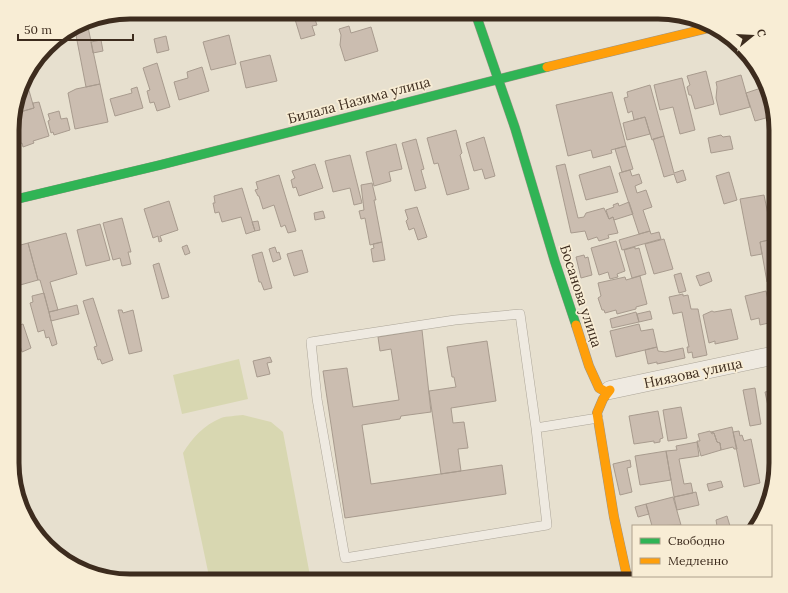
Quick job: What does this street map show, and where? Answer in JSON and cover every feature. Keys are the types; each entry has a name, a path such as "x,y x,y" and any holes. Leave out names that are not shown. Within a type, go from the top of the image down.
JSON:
{"street":[{"name":"Босанова улица","path":"478,19 515,128 557,269 589,366 599,388 606,392 610,390"},
{"name":"Билала Назима улица","path":"19,199 160,165 499,78 705,29"},
{"name":"Ниязова улица","path":"610,390 769,356"},
{"path":"610,390 597,413 614,517 626,574"}],"lane":[{"path":"520,314 536,428 547,525 345,558 317,398 311,342 455,320 520,314"},
{"path":"536,428 598,418"}],"green space":[{"path":"239,359 248,399 182,414 173,375"},
{"path":"243,415 271,422 283,432 310,574 209,574 183,453 194,437 204,428 223,417"}],"building":[{"path":"295,19 315,19 317,25 312,26 315,35 301,39"},
{"path":"349,26 351,33 371,27 378,51 345,61 340,45 341,35 339,29"},
{"path":"88,27 100,84 86,87 76,33"},
{"path":"229,35 236,64 211,70 203,42"},
{"path":"166,36 169,50 157,53 154,39"},
{"path":"101,40 103,51 93,53 91,42"},
{"path":"270,55 277,81 246,88 240,62"},
{"path":"157,63 170,107 157,111 154,102 150,103 147,91 150,90 143,68"},
{"path":"202,67 209,91 179,100 174,82 188,78 187,72"},
{"path":"706,71 714,104 695,109 687,87 690,85 687,76"},
{"path":"741,75 750,107 720,115 716,98 716,82"},
{"path":"682,78 695,130 680,134 673,107 660,110 654,85"},
{"path":"100,84 108,122 75,129 68,93 76,89"},
{"path":"650,85 664,136 652,140 645,117 634,120 632,111 628,113 624,98 628,97 627,92"},
{"path":"27,87 34,108 21,112 21,108"},
{"path":"137,87 143,108 115,116 110,99 132,93 131,89"},
{"path":"761,89 768,117 755,121 746,93"},
{"path":"612,92 626,146 611,150 612,153 593,158 591,150 568,156 556,105"},
{"path":"39,102 49,136 33,141 34,143 23,147 22,143 19,144 21,112 34,108 33,103"},
{"path":"59,111 61,119 67,118 70,130 54,135 53,132 51,133 48,114"},
{"path":"645,117 650,134 627,140 623,123"},
{"path":"456,130 462,153 460,155 469,189 447,195 438,163 434,164 427,138"},
{"path":"721,135 723,137 730,136 733,149 711,153 708,138"},
{"path":"664,136 674,173 683,170 686,180 677,183 674,174 664,177 653,139"},
{"path":"484,137 495,176 485,179 482,169 474,171 466,143"},
{"path":"416,139 424,169 421,170 426,188 415,191 402,143"},
{"path":"396,144 402,169 389,172 391,181 374,186 366,152"},
{"path":"626,146 633,169 622,172 615,149"},
{"path":"350,155 362,203 354,205 350,188 333,192 325,161"},
{"path":"315,164 323,188 299,196 296,187 293,188 291,180 295,178 292,171"},
{"path":"565,164 578,218 584,217 586,213 604,208 609,219 613,217 618,233 608,235 609,238 599,241 597,237 588,240 585,231 571,233 556,166"},
{"path":"610,166 618,192 586,200 579,175"},
{"path":"630,170 632,176 639,174 642,183 635,186 637,193 646,190 652,207 643,210 650,231 639,234 619,173"},
{"path":"729,172 737,200 724,204 716,176"},
{"path":"279,175 296,231 288,233 285,225 281,227 274,205 263,209 259,196 255,190 258,189 256,182"},
{"path":"372,183 382,242 370,245 365,218 361,219 359,211 364,210 361,185"},
{"path":"242,188 255,231 246,234 241,217 222,222 219,212 215,213 213,203 215,203 214,196"},
{"path":"764,195 769,219 769,240 760,242 762,254 751,256 740,199"},
{"path":"169,201 178,230 160,236 162,241 159,242 158,236 153,238 144,209"},
{"path":"629,202 633,214 614,220 613,217 609,219 606,210 614,207 613,205 618,203 619,206"},
{"path":"417,207 427,237 418,240 414,228 409,230 405,210"},
{"path":"323,211 325,218 315,220 314,213"},
{"path":"122,218 131,252 128,252 131,264 122,266 120,258 113,260 103,223"},
{"path":"258,221 260,230 255,231 252,222"},
{"path":"100,224 110,260 86,266 77,230"},
{"path":"650,231 651,234 659,232 661,239 622,250 619,240"},
{"path":"66,233 77,274 50,282 58,310 49,312 40,280 38,280 28,243"},
{"path":"664,239 673,269 654,274 645,244"},
{"path":"769,240 769,282 767,282 760,242"},
{"path":"616,241 625,271 617,274 618,277 610,279 608,272 599,275 591,248"},
{"path":"382,242 385,260 373,262 371,249 374,248 373,244"},
{"path":"28,243 38,280 19,285 19,245"},
{"path":"187,245 190,253 185,255 182,247"},
{"path":"275,247 277,253 279,252 281,259 273,262 269,249"},
{"path":"635,247 635,249 639,248 646,274 632,278 624,250"},
{"path":"302,250 308,272 294,276 287,254"},
{"path":"262,252 272,288 264,290 261,282 259,282 252,255"},
{"path":"584,255 585,258 588,257 592,275 581,278 576,257"},
{"path":"159,263 169,297 162,299 153,265"},
{"path":"709,272 712,281 700,286 696,276"},
{"path":"681,273 686,291 679,293 674,275"},
{"path":"640,276 647,304 636,307 636,309 617,314 616,310 605,313 604,310 602,310 598,298 601,296 598,283 625,277 626,280"},
{"path":"766,291 769,304 769,323 760,325 759,318 751,320 745,296"},
{"path":"44,293 57,344 52,346 49,337 46,338 44,330 38,332 30,303 33,302 32,296"},
{"path":"683,294 683,296 688,295 691,309 698,309 707,355 693,358 692,352 688,353 687,347 689,347 682,312 673,314 669,297"},
{"path":"93,298 113,360 102,364 100,359 98,360 94,347 97,346 83,301"},
{"path":"77,305 79,314 51,321 49,312"},
{"path":"731,309 738,339 715,344 715,341 709,343 703,315 712,311 714,312"},
{"path":"118,310 122,310 123,313 133,310 142,351 129,354"},
{"path":"650,311 652,319 639,322 637,314"},
{"path":"636,312 639,322 612,328 610,319"},
{"path":"23,324 31,348 22,352 19,343 19,325"},
{"path":"639,324 641,331 653,329 657,347 616,357 610,331"},
{"path":"422,330 431,412 401,416 400,419 362,425 371,484 502,465 506,494 345,518 323,371 347,368 353,407 399,400 391,349 380,351 378,337"},
{"path":"487,341 496,401 451,408 453,423 464,422 468,448 458,449 461,471 441,474 429,391 456,387 454,377 452,377 447,347"},
{"path":"657,347 658,351 665,352 683,348 685,358 657,364 657,362 648,364 645,350"},
{"path":"270,357 272,362 267,363 270,374 257,377 253,361"},
{"path":"755,388 761,424 750,426 743,390"},
{"path":"769,391 769,411 765,392"},
{"path":"681,407 687,438 668,441 663,410"},
{"path":"658,411 663,438 660,439 660,442 654,443 654,441 634,444 629,416"},
{"path":"732,427 737,449 734,449 733,447 721,450 720,443 717,442 714,433 711,432"},
{"path":"710,431 712,434 714,433 717,442 720,443 721,450 701,456 697,441 700,441 698,434"},
{"path":"739,431 740,436 742,435 744,441 751,439 760,483 744,487 733,432"},
{"path":"697,442 699,456 679,459 684,484 691,483 693,493 674,497 666,451 677,450 676,446"},
{"path":"666,451 671,480 640,485 635,456"},
{"path":"630,460 631,467 627,468 632,492 620,495 613,464"},
{"path":"721,481 723,487 709,491 707,484"},
{"path":"696,492 699,505 677,510 674,497"},
{"path":"673,497 681,525 652,525 646,504"},
{"path":"646,504 649,514 638,517 635,507"},
{"path":"727,516 730,525 717,525 716,520"}],"traffic: fast":[{"path":"477,19 515,128 555,262 576,325"},
{"path":"19,199 160,165 547,67"}],"traffic: slow":[{"path":"547,67 705,29"},
{"path":"576,325 589,366 599,388 606,392 610,390 603,399 597,413 614,517 626,574"}]}
